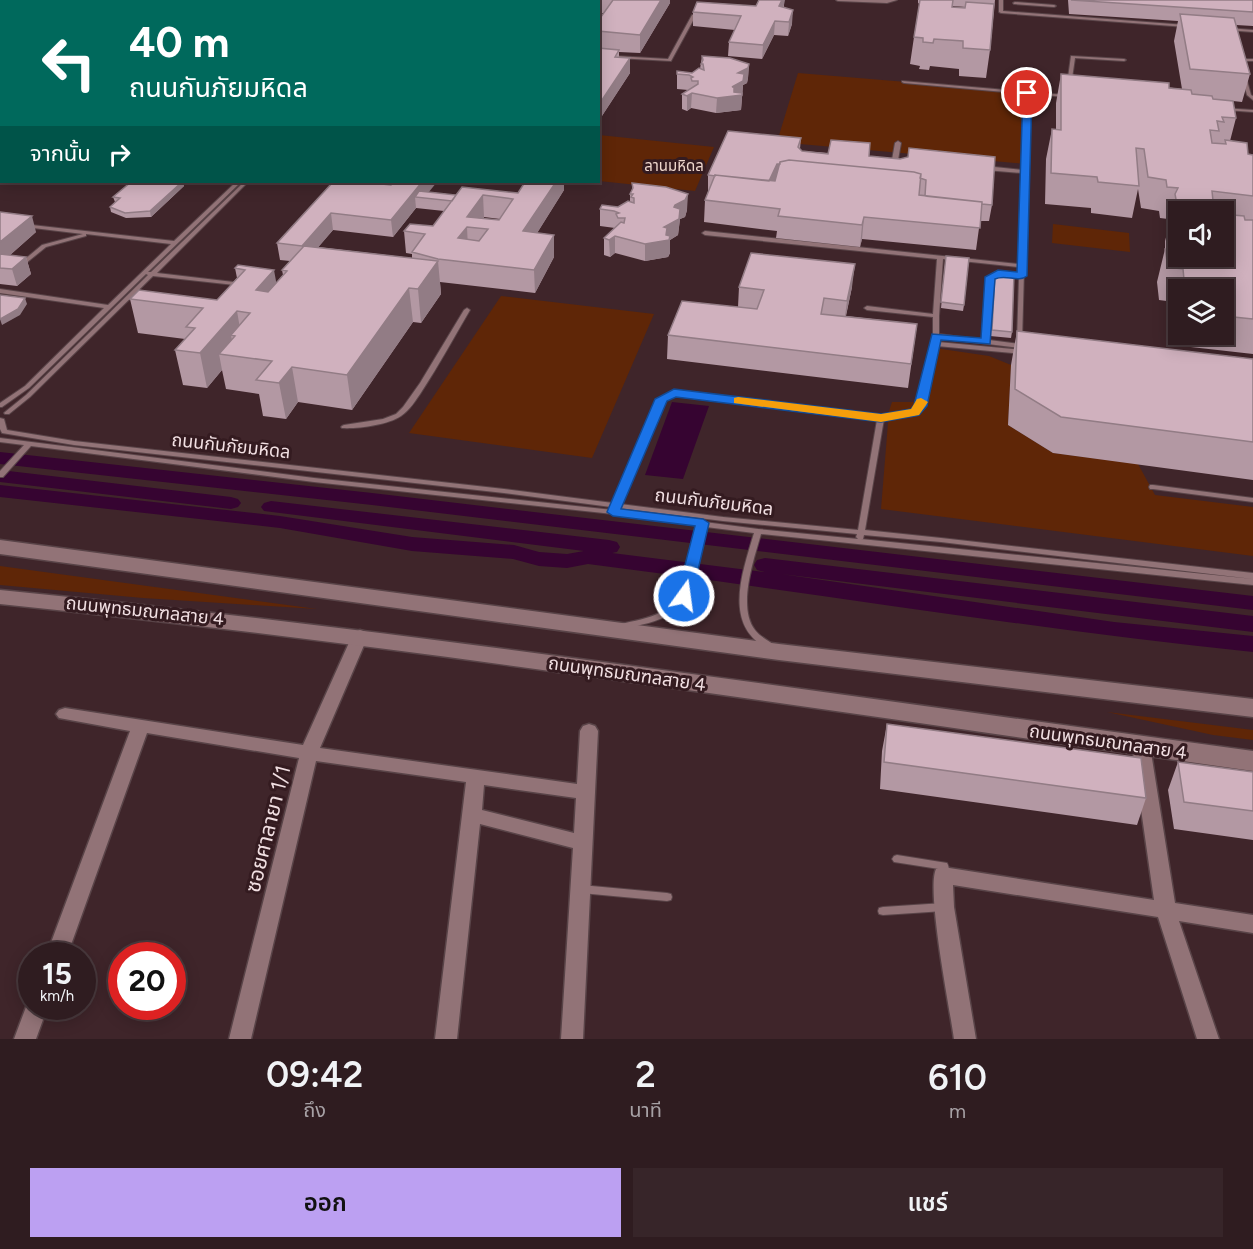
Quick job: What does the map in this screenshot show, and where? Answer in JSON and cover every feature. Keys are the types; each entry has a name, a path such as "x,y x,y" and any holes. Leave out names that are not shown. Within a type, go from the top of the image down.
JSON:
{"main road":[{"path":"0,547 779,652 1253,708"},
{"name":"ถนนพุทธมณฑลสาย 4","path":"0,597 174,613 360,636 1253,761"}],"street":[{"name":"ซอยศาลายา 1/1","path":"240,1039 309,753 360,636"},
{"path":"65,714 309,753 585,792"},
{"path":"61,942 140,727"},
{"path":"572,1039 589,731"},
{"path":"1141,746 1166,912 1208,1039"},
{"path":"446,1039 476,776"},
{"path":"472,816 501,820 546,835 582,843"},
{"path":"965,1039 944,907 943,875 1253,924"},
{"path":"25,1039 32,1020"}],"lane":[{"path":"838,0 887,2 894,0"},
{"path":"1001,0 1000,12 1195,27"},
{"path":"1054,0 1055,16"},
{"path":"1015,3 1054,6"},
{"path":"600,56 669,60 693,16 710,14"},
{"path":"1218,28 1253,31"},
{"path":"904,82 1068,96 1073,57 1124,60"},
{"path":"1253,60 1240,62 1249,94 1253,99"},
{"path":"1021,349 1027,93"},
{"path":"1218,108 1253,111"},
{"path":"895,160 898,143"},
{"path":"884,159 907,161"},
{"path":"978,168 1025,172"},
{"path":"3,419 1,405 27,387 237,183"},
{"path":"3,419 245,183"},
{"path":"22,225 175,243"},
{"path":"12,272 44,246 89,233"},
{"path":"705,233 1022,266"},
{"path":"615,508 661,399 666,395 674,393 881,418 915,412 920,406 936,340 940,258"},
{"path":"986,342 990,277 998,273 1022,276"},
{"path":"143,274 247,286"},
{"path":"0,291 107,307"},
{"path":"867,308 936,316"},
{"path":"344,427 392,418 401,414 414,398 467,310"},
{"path":"936,340 986,342 1034,353"},
{"path":"936,340 1021,349"},
{"path":"860,536 881,418"},
{"name":"ถนนกันภัยมหิดล","path":"3,419 4,432 74,443 1253,582"},
{"name":"ถนนกันภัยมหิดล","path":"0,440 314,480 615,508 758,531 860,536 1253,576"},
{"path":"0,475 28,445"},
{"path":"1153,487 1253,500"},
{"path":"612,629 657,617 674,608 684,596 703,523"},
{"path":"758,531 742,604 745,620 752,632 779,652"},
{"path":"897,859 944,866 943,875"},
{"path":"580,889 667,897"},
{"path":"883,911 944,907"}],"green space":[{"path":"798,73 1027,92 1026,164 777,142"},
{"name":"ลานมหิดล","path":"600,135 714,147 695,191 600,181"},
{"path":"1053,224 1129,233 1130,252 1052,243"},
{"path":"501,296 654,314 592,458 409,433"},
{"path":"928,347 989,356 1011,365 1008,425 1053,453 1138,464 1155,495 1253,507 1253,556 881,509 889,411 892,402 921,402"},
{"path":"0,566 317,609 143,598 0,585"},
{"path":"1107,712 1253,730 1253,740 1213,735"}],"shaded area":[{"path":"672,402 709,406 683,479 645,475"}],"building":[{"path":"613,0 661,0 640,35 600,31 600,18"},
{"path":"759,0 782,0 779,6 793,10 789,22 775,21 763,45 729,42 741,16 693,12 697,2 756,6"},
{"path":"920,0 953,0 952,7 965,8 966,2 994,4 990,50 963,48 963,41 934,39 933,43 923,42 923,38 914,37"},
{"path":"1071,0 1253,0 1253,12"},
{"path":"1180,14 1234,18 1250,74 1190,69"},
{"path":"600,48 619,50 615,57 630,58 600,103"},
{"path":"702,56 730,58 749,64 748,68 738,73 744,74 743,81 732,87 734,87 734,92 742,93 742,95 717,98 692,93 687,96 682,94 698,84 698,81 692,81 693,77 689,75 677,74 677,71 692,73 699,68 704,70 701,64"},
{"path":"1061,74 1169,83 1169,88 1191,90 1192,94 1233,101 1236,118 1222,117 1224,122 1217,121 1219,131 1210,130 1212,143 1226,144 1225,140 1247,143 1248,154 1253,155 1253,196 1212,191 1213,201 1176,201 1175,194 1178,188 1167,187 1166,180 1148,177 1144,149 1136,148 1139,186 1098,182 1097,177 1051,173 1052,129 1061,130"},
{"path":"728,131 801,138 798,147 802,151 828,154 831,140 870,143 869,156 900,159 908,157 909,148 995,157 992,205 925,196 926,180 920,178 921,174 914,172 789,160 777,164 769,181 708,175"},
{"path":"789,160 921,174 919,195 982,202 980,228 864,217 862,225 778,216 780,209 705,200 715,175 775,181 780,162"},
{"path":"130,183 181,183 150,211 125,213 110,207 120,198 113,197"},
{"path":"332,183 391,185 392,183 421,183 391,220 331,213 302,246 277,243"},
{"path":"524,183 555,183 523,231 554,235 534,270 438,259 412,252 425,234 404,231 410,224 433,226 462,187 518,193","holes":["483,195 513,199 499,220 467,217","467,227 488,229 479,241 458,238"]},
{"path":"632,183 666,187 688,194 685,200 674,207 680,209 679,219 664,227 667,228 666,235 670,236 669,240 645,244 615,236 609,240 604,238 621,222 624,223 625,218 618,218 616,214 619,213 614,211 600,209 602,205 618,207 628,201 634,203 634,198 631,197 633,194 630,194 633,188"},
{"path":"419,191 456,195 452,201 415,197"},
{"path":"0,212 32,216 0,242"},
{"path":"1234,215 1244,216 1245,220 1253,220 1253,319 1234,317 1234,279 1184,279 1183,269 1168,267 1234,267"},
{"path":"304,246 438,261 418,289 409,288 347,375 292,367 279,383 256,380 272,361 219,354 235,336 231,335 250,313 237,311 200,353 175,350 195,328 186,327 203,308 130,299 139,290 217,300 245,270 235,268 238,265 274,270 256,290 268,292 287,271 282,270"},
{"path":"1165,249 1168,249 1168,267"},
{"path":"751,253 855,264 847,301 824,298 821,314 917,324 911,364 668,335 682,301 757,309 764,290 739,287"},
{"path":"0,254 26,257 12,269 0,268"},
{"path":"946,256 969,258 964,305 941,302"},
{"path":"995,272 1014,274 1012,332 992,330"},
{"path":"0,295 25,298 18,309 0,319"},
{"path":"1017,331 1253,359 1253,442 1061,417 1015,389"},
{"path":"887,724 1141,758 1146,798 884,762"},
{"path":"1178,762 1253,772 1253,811 1184,802"}],"waterway":[{"path":"0,458 372,499 1253,603"},
{"path":"0,476 231,503"},
{"path":"0,491 280,522 412,544 514,552 539,559 567,561 588,557 780,581 1114,630 1253,644"},
{"path":"271,507 609,547"},
{"path":"765,565 1253,624"}],"slow traffic":[{"path":"738,401 881,418 915,412 921,402"}],"route":[{"path":"684,596 703,523 613,512 661,399 674,393 881,418 915,412 920,406 936,336 986,342 990,277 998,273 1022,276 1027,93"}]}
